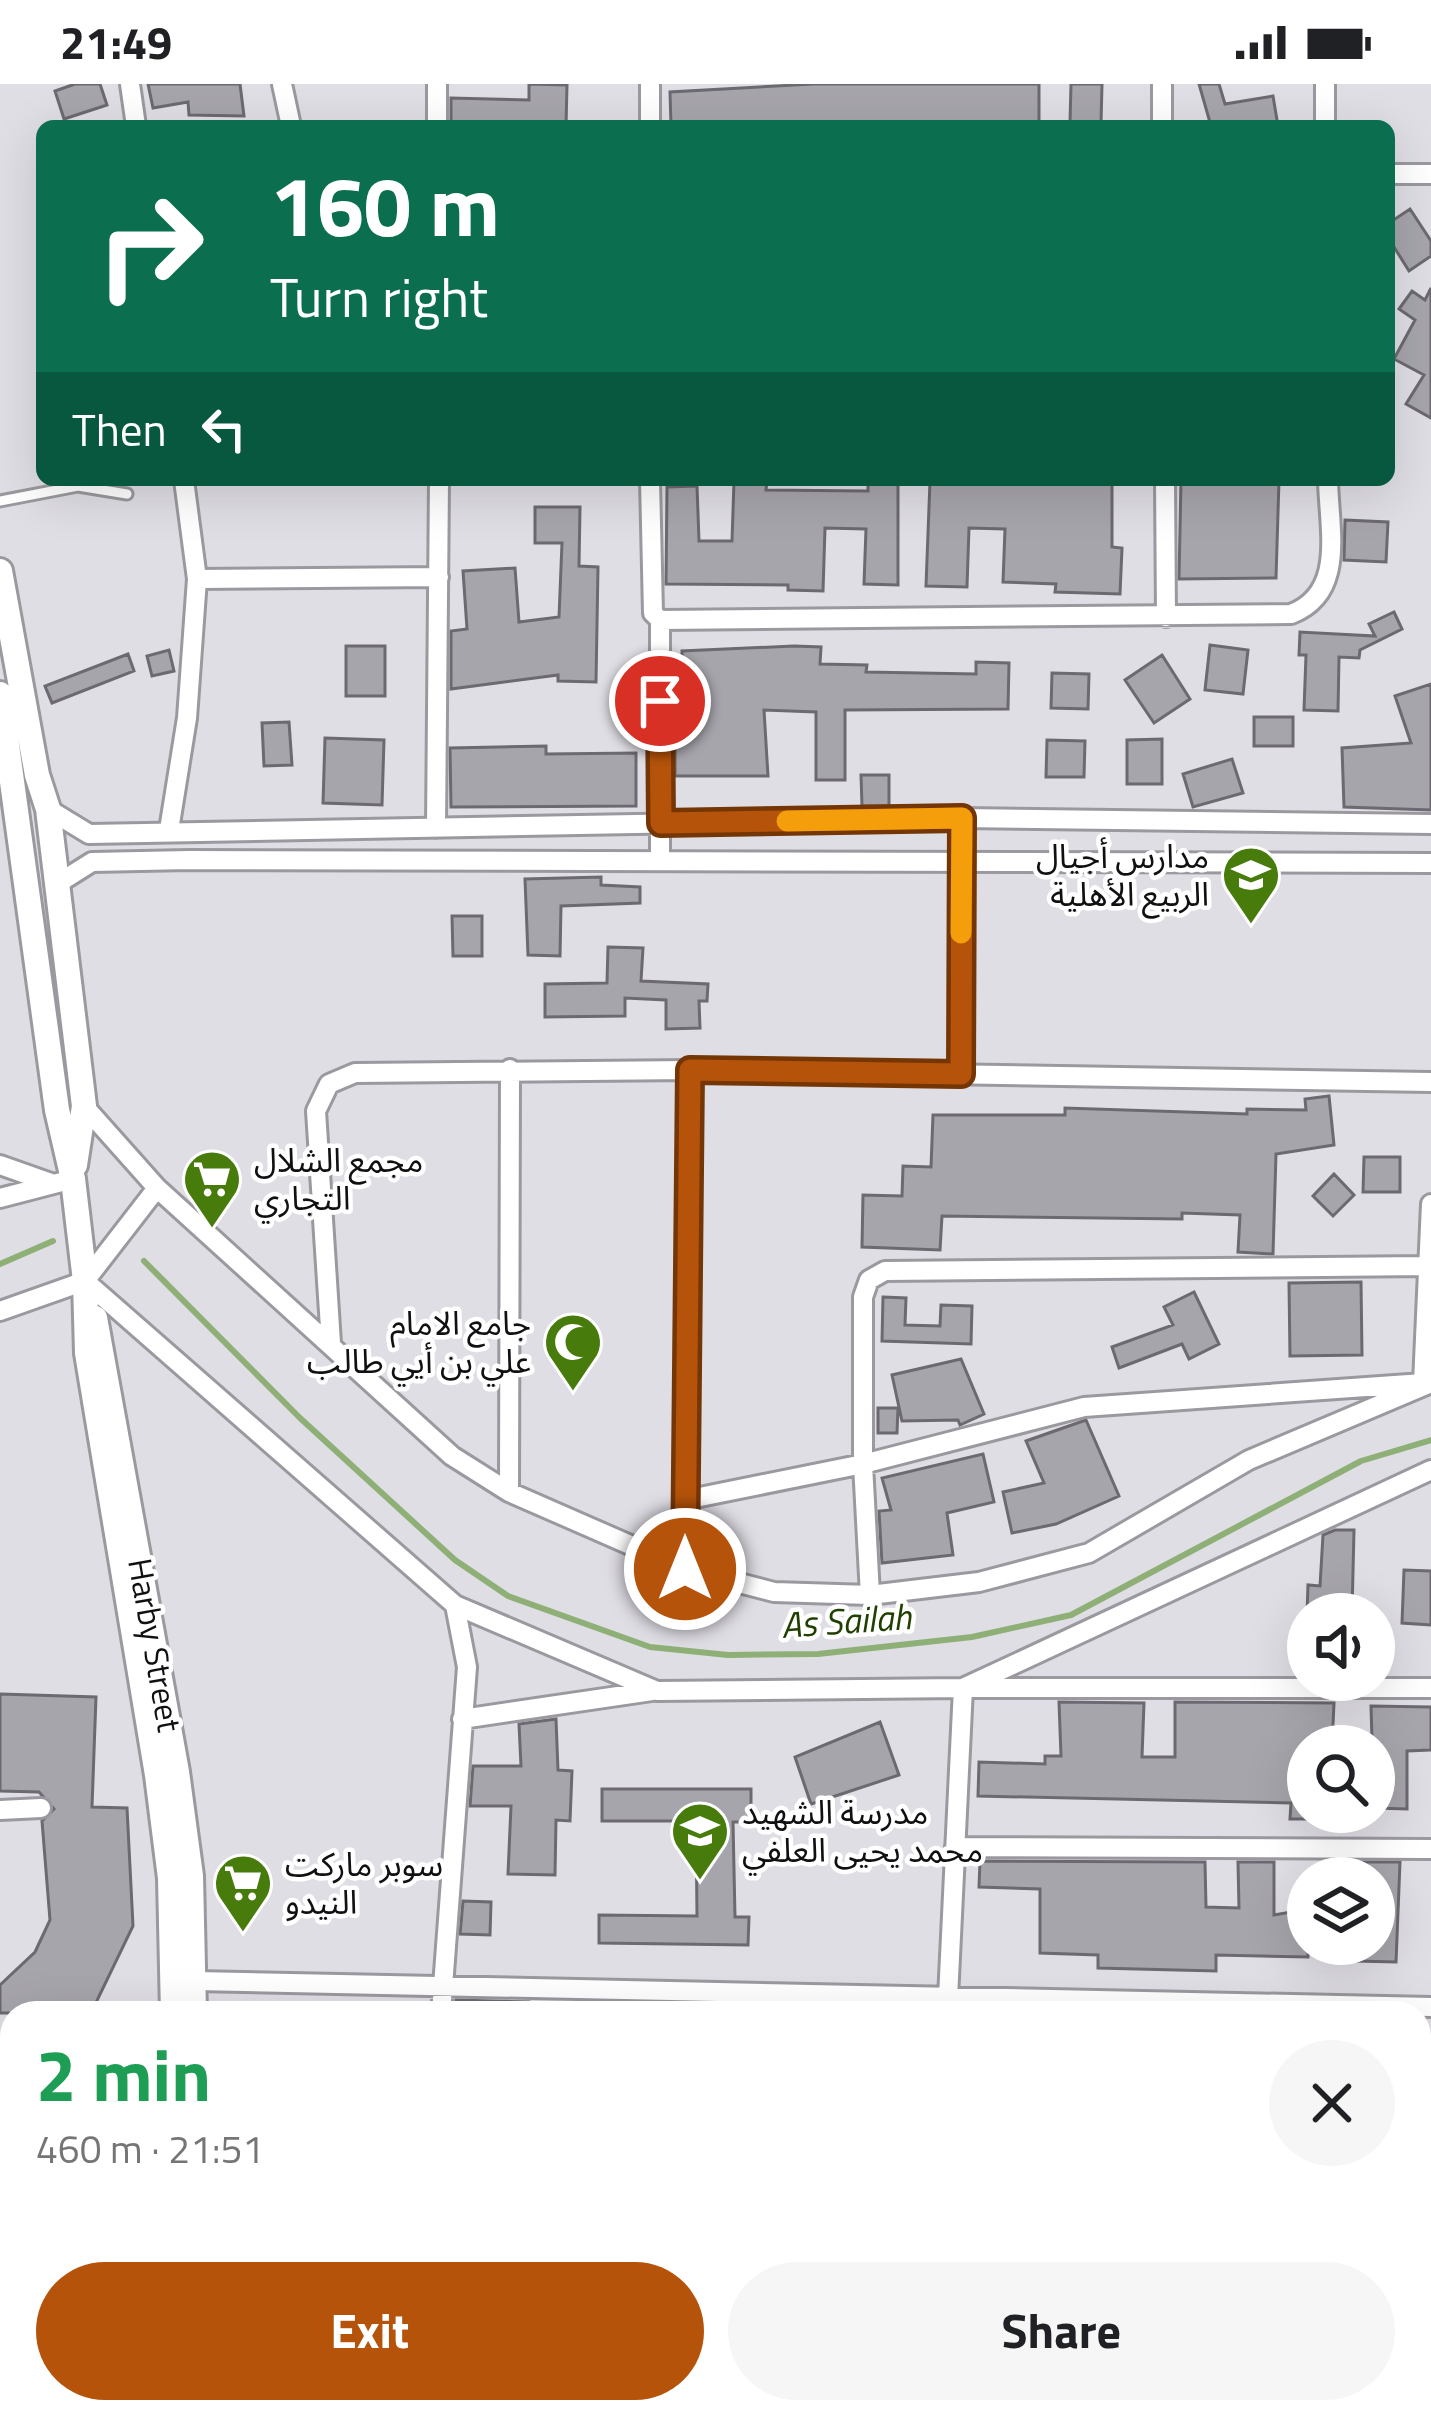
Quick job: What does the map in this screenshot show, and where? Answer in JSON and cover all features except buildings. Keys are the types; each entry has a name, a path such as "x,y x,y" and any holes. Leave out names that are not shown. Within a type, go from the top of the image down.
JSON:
{"street":[{"path":"130,84 135,120"},
{"path":"283,84 290,120"},
{"path":"437,84 437,120"},
{"path":"650,84 650,120"},
{"path":"1162,84 1162,120"},
{"path":"1324,84 1325,120"},
{"path":"1395,174 1431,175"},
{"path":"169,830 187,718 197,579 185,486"},
{"path":"436,828 439,486"},
{"path":"650,486 653,613 660,620 661,861"},
{"path":"1165,486 1166,616"},
{"path":"660,620 1291,614 1315,605 1329,580 1328,486"},
{"name":"Harby Street","path":"0,571 37,776 48,809 84,1106 62,1181"},
{"path":"197,579 439,578"},
{"name":"Harby Street","path":"0,694 57,1110 62,1181 104,1349 177,1772 190,1876 194,2001"},
{"path":"48,809 89,834 962,818 1431,824"},
{"path":"961,1074 962,818"},
{"path":"89,834 86,853 92,862"},
{"path":"57,884 92,862 962,858 1431,863"},
{"path":"509,1492 510,1069"},
{"path":"685,1569 690,1070"},
{"path":"331,1343 316,1111 328,1084 355,1073 690,1070 1431,1082"},
{"path":"84,1106 157,1188 452,1456 509,1492 685,1569 774,1592 870,1595 979,1582 1089,1553 1249,1460 1427,1383"},
{"path":"0,1165 62,1181"},
{"path":"0,1198 62,1181"},
{"path":"0,1311 85,1281 157,1188"},
{"path":"1427,1383 1431,1204"},
{"path":"870,1595 863,1464 863,1297 869,1280 885,1271 1427,1266"},
{"path":"85,1281 455,1605 657,1691"},
{"name":"Harby Street","path":"85,1281 87,1353 170,1878 173,2001"},
{"path":"685,1501 863,1464 1084,1407 1427,1383"},
{"path":"963,1688 1431,1470"},
{"path":"441,2001 467,1667 455,1605"},
{"path":"948,1998 963,1688"},
{"path":"462,1719 657,1691 1431,1688"},
{"path":"0,1810 41,1808"},
{"path":"956,1847 1431,1850"},
{"path":"195,1981 807,2001"},
{"path":"920,2001 998,2001"}],"lane":[{"path":"0,501 78,486 127,494"}],"waterway":[{"name":"As Sailah","path":"0,1264 53,1241"},
{"name":"As Sailah","path":"144,1261 300,1418 455,1560 508,1596 650,1647 728,1655 818,1654 972,1637 1071,1615 1361,1461 1431,1440"}],"slow traffic":[{"path":"787,821 962,818 961,933"}],"place":[{"name":"مدارس أجيال الربيع الأهلية","path":"1251,926"},
{"name":"مجمع الشلال التجاري","path":"212,1230"},
{"name":"جامع الامام علي بن أيي طالب","path":"573,1393"},
{"name":"مدرسة الشهيد محمد يحيى العلفي","path":"700,1882"},
{"name":"سوبر ماركت النيدو","path":"243,1934"}],"route":[{"path":"660,701 661,823 962,818 961,1074 690,1070 685,1569"}]}
